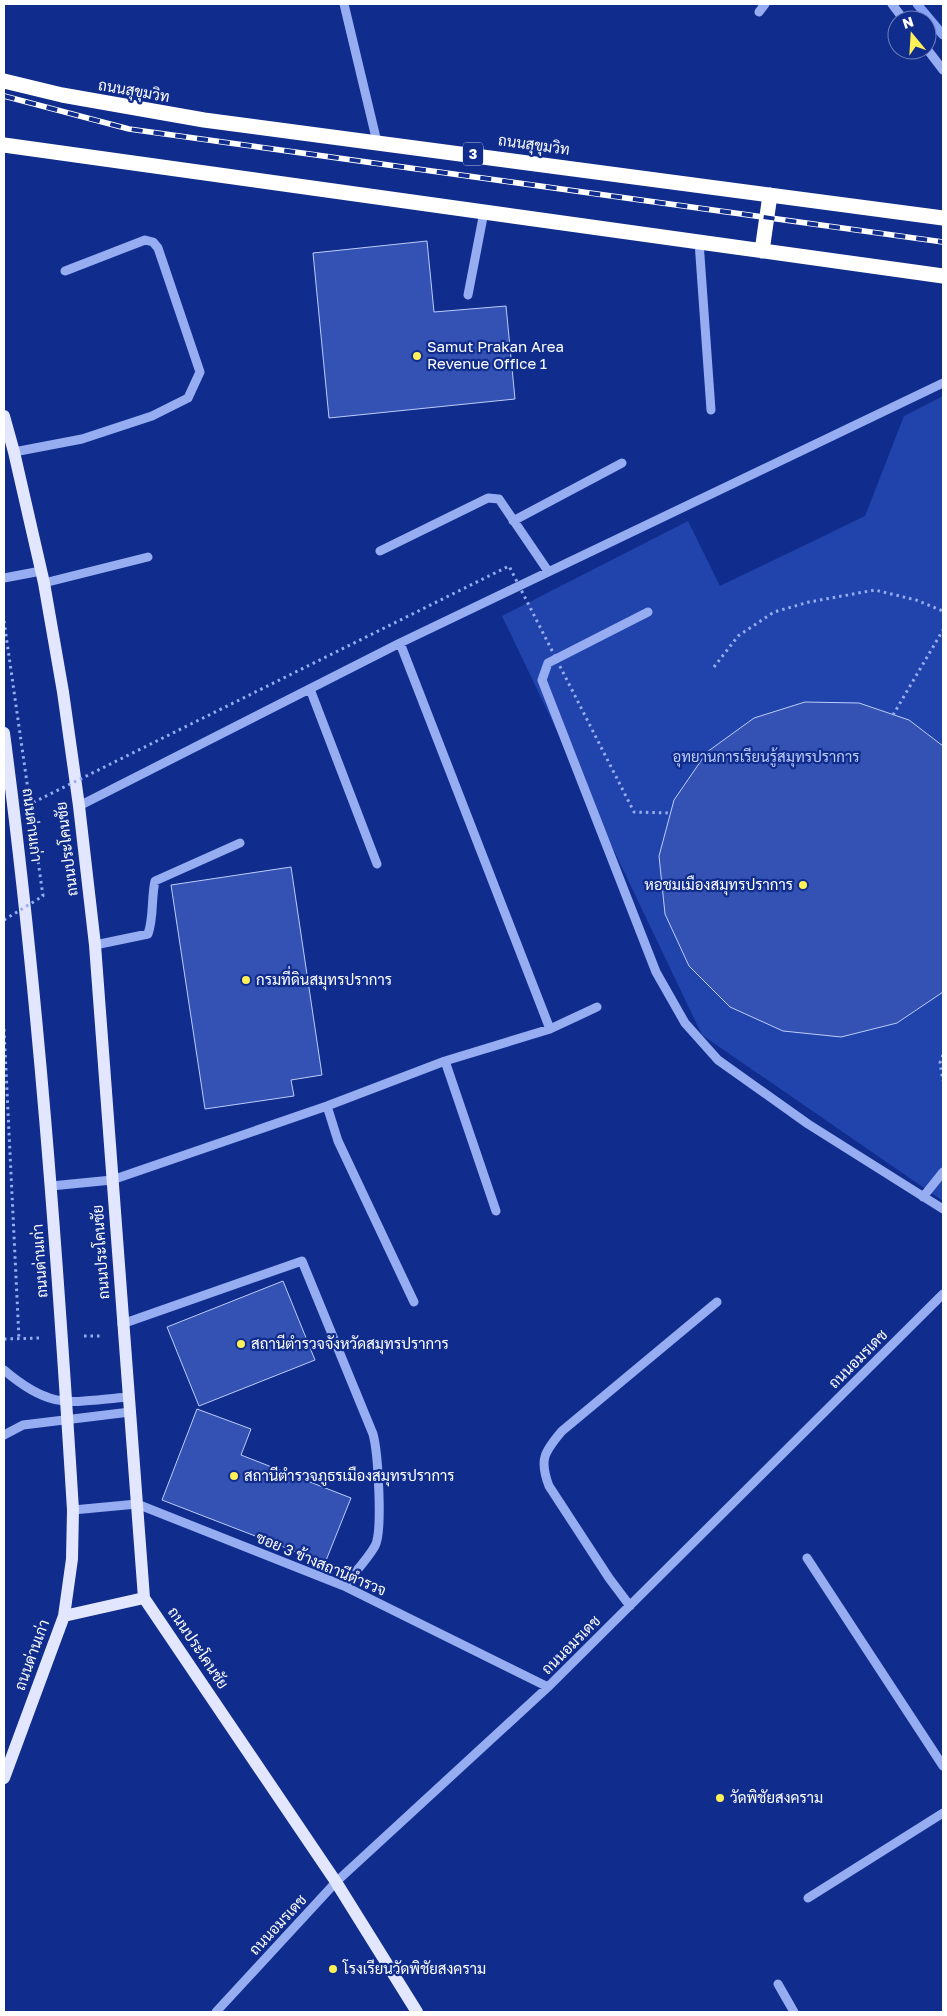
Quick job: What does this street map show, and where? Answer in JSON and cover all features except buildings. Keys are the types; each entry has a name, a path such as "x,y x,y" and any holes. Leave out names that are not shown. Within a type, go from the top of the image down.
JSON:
{"highway":[{"name":"ถนนสุขุมวิท","path":"4,81 135,109 943,218"},
{"path":"4,145 943,276"},
{"path":"762,251 770,195"}],"main road":[{"name":"ถนนประโคนชัย","path":"4,416 43,577 63,692 79,806 95,945 144,1598 336,1882 417,2012"},
{"name":"ถนนด่านเก่า","path":"4,733 32,967 51,1186 73,1510 72,1560 64,1616 4,1778"},
{"path":"64,1616 144,1598"}],"street":[{"path":"344,4 377,142"},
{"path":"759,12 766,4"},
{"path":"935,60 943,70"},
{"path":"468,295 484,212"},
{"path":"14,452 82,439 152,416 188,398 200,372 158,248 153,242 145,240 65,271"},
{"path":"699,242 711,410"},
{"path":"79,806 400,643 943,383"},
{"path":"513,520 622,463"},
{"path":"380,550 488,498 498,499 548,571"},
{"path":"4,578 43,577 148,557"},
{"path":"648,612 548,664 542,680 656,972 685,1023 718,1060 808,1124 943,1209"},
{"path":"400,643 550,1029"},
{"path":"310,689 377,864"},
{"path":"95,945 148,934 153,921 152,896 155,882 240,843"},
{"path":"51,1186 112,1180 327,1106 445,1061 550,1029 597,1007"},
{"path":"445,1061 496,1211"},
{"path":"327,1106 338,1141 414,1302"},
{"path":"923,1197 943,1172"},
{"path":"122,1324 302,1261 370,1427 377,1450 379,1479 376,1544 344,1586"},
{"name":"ถนนอมรเดช","path":"216,2012 336,1882 548,1687 943,1294"},
{"path":"630,1606 608,1578 549,1486 544,1473 543,1459 551,1444 562,1431 717,1302"},
{"path":"4,1370 33,1392 65,1402 128,1397"},
{"path":"4,1435 23,1425 68,1417 130,1412"},
{"name":"ซอย 3 ข้างสถานีตำรวจ","path":"73,1510 137,1504 344,1586 548,1687"},
{"path":"807,1558 943,1766"},
{"path":"808,1898 943,1814"},
{"path":"778,1984 794,2012"}],"path":[{"path":"30,804 510,566 634,812 670,813"},
{"path":"714,667 738,636 774,612 809,602 876,590 916,600 943,611"},
{"path":"4,621 43,896 4,920"},
{"path":"893,715 943,630"},
{"path":"4,1029 19,1339"},
{"path":"943,1055 940,1063 943,1081"}],"green space":[{"name":"อุทยานการเรียนรู้สมุทรปราการ","path":"943,396 943,1201 702,1035 502,616 688,521 720,586 865,516 904,416"}],"waterway":[{"path":"917,4 943,35"}],"railway":[{"path":"4,96 129,129 943,242"}],"place":[{"name":"Samut Prakan Area Revenue Office 1","path":"417,356"},
{"name":"หอชมเมืองสมุทรปราการ","path":"803,885"},
{"name":"กรมที่ดินสมุทรปราการ","path":"246,980"},
{"name":"สถานีตำรวจจังหวัดสมุทรปราการ","path":"241,1344"},
{"name":"สถานีตำรวจภูธรเมืองสมุทรปราการ","path":"234,1476"},
{"name":"วัดพิชัยสงคราม","path":"720,1798"},
{"name":"โรงเรียนวัดพิชัยสงคราม","path":"333,1969"}]}
